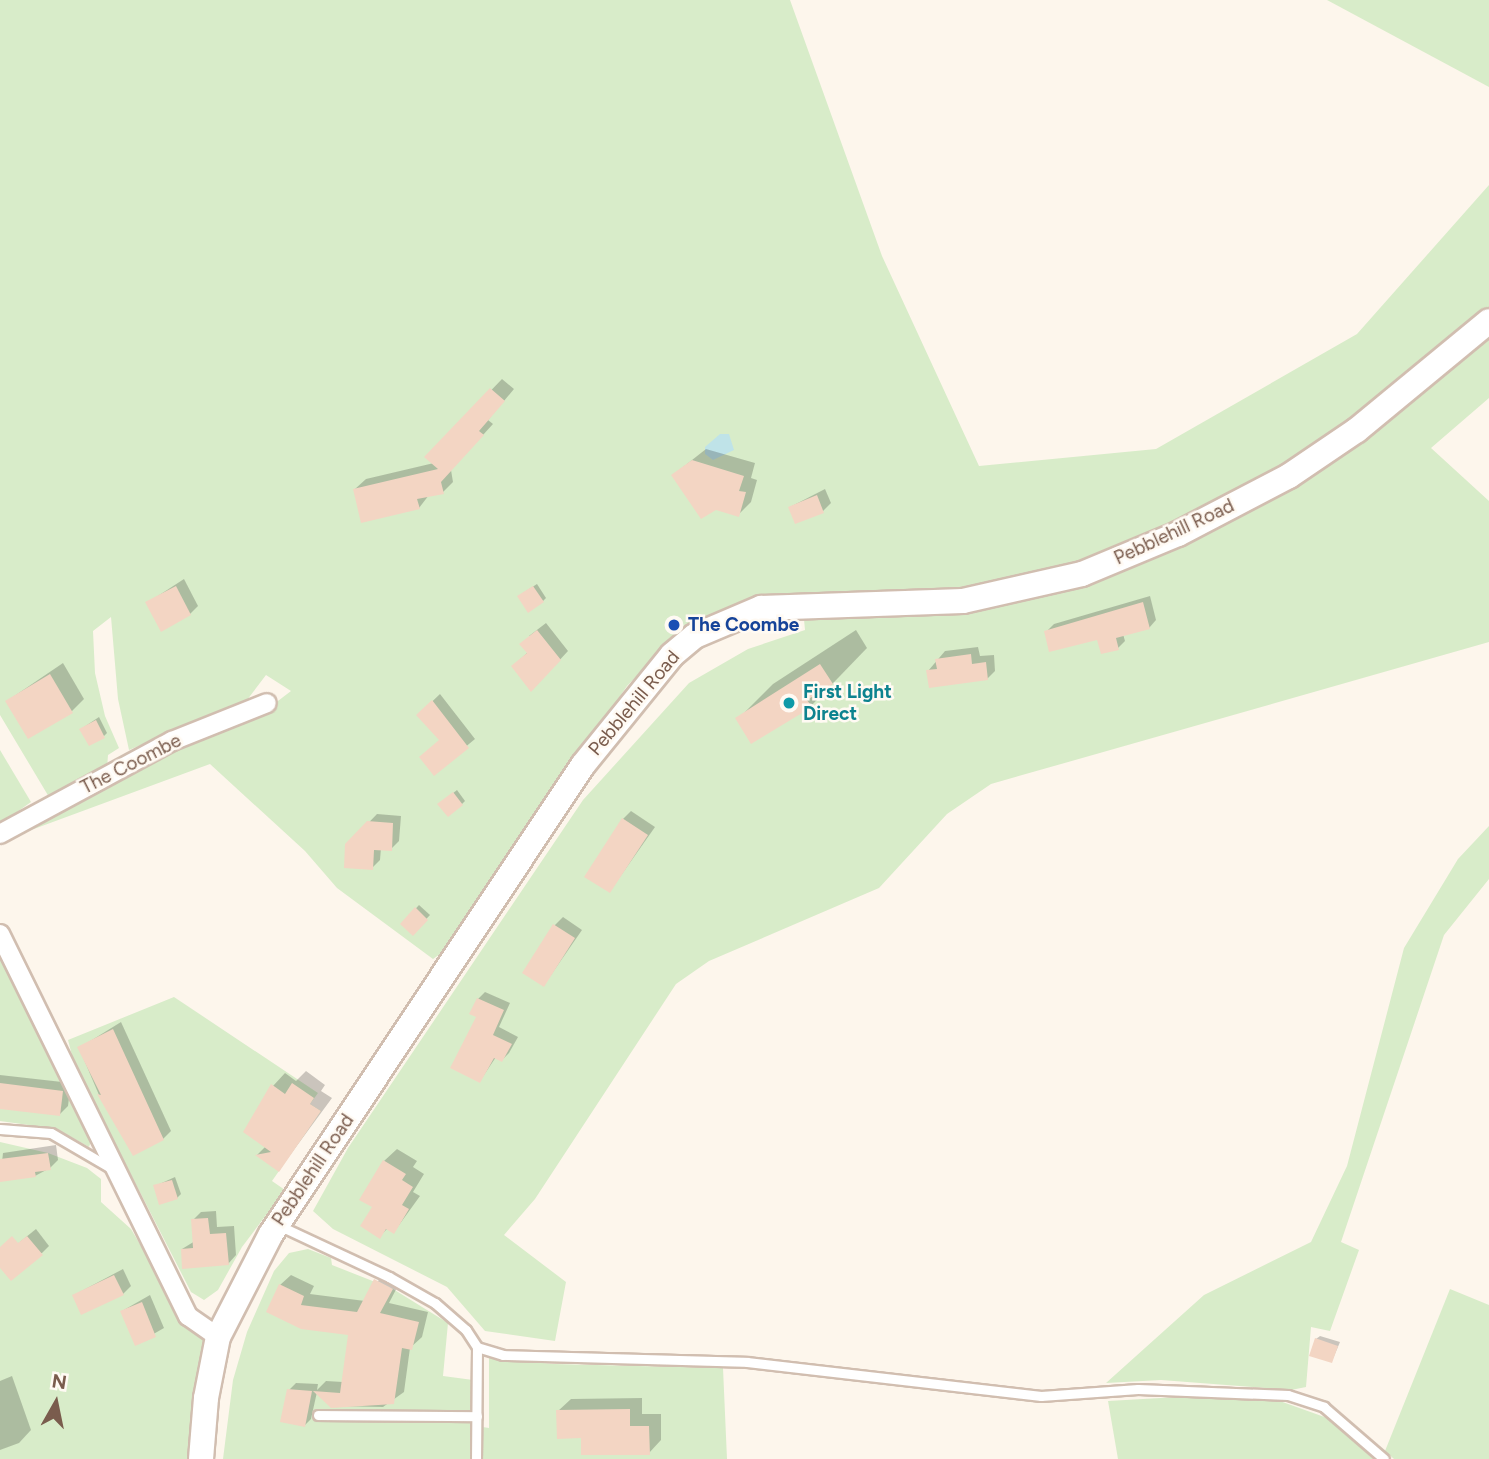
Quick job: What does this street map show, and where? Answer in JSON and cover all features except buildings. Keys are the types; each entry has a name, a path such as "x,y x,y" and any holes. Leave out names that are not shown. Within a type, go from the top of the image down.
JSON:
{"main road":[{"name":"Pebblehill Road","path":"201,1459 206,1398 218,1337 277,1224 583,765 636,695 695,636 761,608 963,601 1082,574 1178,534 1289,476 1357,430 1489,321"}],"street":[{"name":"The Coombe","path":"0,834 172,741 267,703"},
{"path":"0,934 120,1173 188,1316 218,1337"}],"lane":[{"path":"0,1129 51,1133 120,1173"},
{"path":"277,1224 346,1254 435,1303 466,1329 477,1347 477,1459"},
{"path":"477,1347 503,1355 747,1362 1041,1396 1138,1389 1288,1395 1324,1407 1384,1459"},
{"path":"318,1415 477,1416"}],"green space":[{"path":"0,0 790,0 882,256 979,466 1156,449 1357,334 1489,185 1489,398 1431,448 1489,501 1489,642 991,784 947,814 879,888 709,961 676,984 535,1199 504,1235 566,1282 555,1341 485,1331 447,1287 333,1229 313,1211 348,1148 583,800 689,683 748,649 805,630 802,598 757,597 678,633 627,686 450,947 433,959 337,888 305,851 210,764 23,833 133,769 202,736 257,717 291,691 266,675 247,700 129,750 118,699 111,617 93,631 95,673 105,716 119,748 108,755 107,769 49,797 0,715"},
{"path":"1327,0 1489,0 1489,87"},
{"path":"0,750 31,802 0,824"},
{"path":"1489,826 1489,879 1444,935 1341,1242 1359,1250 1330,1331 1311,1327 1306,1387 1291,1390 1161,1380 1106,1383 1204,1295 1311,1242 1347,1166 1404,948 1458,859"},
{"path":"0,951 93,1135 89,1147 57,1129 0,1121"},
{"path":"174,997 318,1093 310,1104 321,1111 272,1181 285,1190 242,1247 218,1290 204,1300 191,1292 74,1063 68,1040"},
{"path":"0,1142 48,1153 87,1168 101,1179 101,1202 131,1229 186,1322 205,1342 191,1459 0,1459"},
{"path":"308,1249 331,1258 332,1265 393,1289 448,1323 443,1376 473,1380 470,1425 489,1428 489,1358 554,1364 723,1368 727,1459 223,1459 233,1380 247,1332 274,1271 289,1253"},
{"path":"1450,1289 1489,1305 1489,1459 1394,1459 1385,1451"},
{"path":"1178,1397 1277,1400 1330,1419 1373,1459 1118,1459 1108,1401"}],"water":[{"path":"720,434 729,434 734,450 713,460 705,454 705,447"}],"place":[{"name":"The Coombe","path":"674,625"},
{"name":"First Light Direct","path":"789,703"}]}
